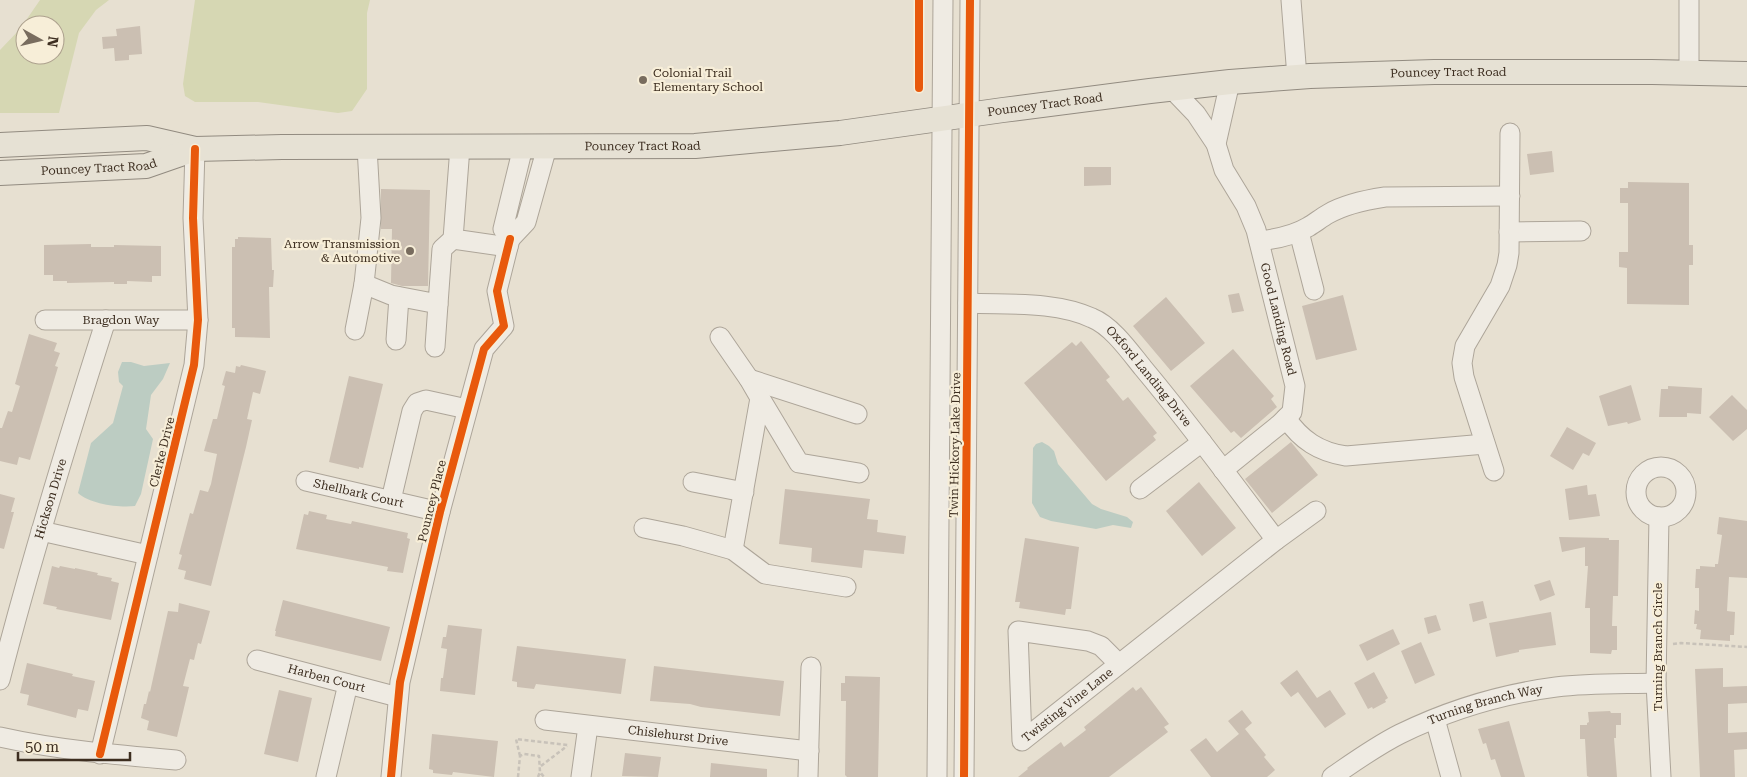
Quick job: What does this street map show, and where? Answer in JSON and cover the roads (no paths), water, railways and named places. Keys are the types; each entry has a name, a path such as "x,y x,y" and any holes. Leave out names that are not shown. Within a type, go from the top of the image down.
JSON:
{"main road":[{"name":"Pouncey Tract Road","path":"0,144 147,138 195,149 695,146 840,133 969,114 1172,89 1297,77 1434,72 1747,74"},
{"name":"Pouncey Tract Road","path":"0,173 146,166 195,149"}],"street":[{"name":"Twin Hickory Lake Drive","path":"937,777 943,0"},
{"name":"Twin Hickory Lake Drive","path":"964,777 970,0"},
{"path":"1292,0 1297,77"},
{"path":"1689,0 1689,73"},
{"path":"1216,144 1230,82"},
{"path":"1172,89 1196,114 1216,144"},
{"path":"1494,471 1462,370 1465,346 1497,291 1504,276 1509,254 1510,133"},
{"name":"Good Landing Road","path":"1216,144 1224,170 1246,206 1259,241 1295,386 1292,412 1286,418"},
{"path":"355,330 364,284 371,218 367,147"},
{"path":"453,239 460,147"},
{"name":"Pouncey Place","path":"509,243 503,229 523,147"},
{"name":"Pouncey Place","path":"391,777 400,682 440,512 484,349 504,326 498,291 509,243 526,222 547,147"},
{"name":"Clerke Drive","path":"100,754 191,381 198,320 194,218 195,149"},
{"path":"1259,241 1286,237 1299,232 1327,214 1341,208 1384,197 1510,196"},
{"path":"1299,232 1314,290"},
{"path":"1509,232 1581,232"},
{"path":"435,347 442,248 453,239 509,243"},
{"path":"364,284 399,296 438,304"},
{"path":"396,340 399,296"},
{"name":"Oxford Landing Drive","path":"968,303 1041,306 1076,311 1095,319 1118,337 1172,403 1276,540"},
{"name":"Bragdon Way","path":"45,320 198,320"},
{"name":"Hickson Drive","path":"0,680 14,624 65,448 106,320"},
{"path":"720,337 749,378 798,463 858,474"},
{"path":"749,378 857,414"},
{"path":"733,550 760,398"},
{"path":"391,500 412,411 417,403 426,400 467,409"},
{"path":"1223,470 1286,418 1299,434 1311,444 1325,451 1346,456 1486,444"},
{"path":"1140,489 1202,442"},
{"name":"Shellbark Court","path":"306,481 440,512"},
{"path":"693,482 744,492"},
{"name":"Twisting Vine Lane","path":"1119,664 1101,646 1088,641 1018,631 1022,740 1097,682 1276,540 1316,511"},
{"name":"Turning Branch Circle","path":"1659,517 1656,683 1660,777"},
{"path":"644,528 683,536 733,550 766,574 846,587"},
{"path":"41,531 148,555"},
{"name":"Harben Court","path":"257,660 398,696"},
{"path":"808,777 811,667"},
{"name":"Turning Branch Way","path":"1332,777 1399,734 1462,707 1557,687 1656,683"},
{"path":"326,777 348,684"},
{"path":"1435,719 1451,777"},
{"name":"Chislehurst Drive","path":"545,720 810,751"},
{"path":"581,777 588,726"},
{"path":"0,737 32,744 100,754 176,760"}],"place":[{"name":"Colonial Trail Elementary School","path":"643,80"},
{"name":"Arrow Transmission & Automotive","path":"410,251"}]}
